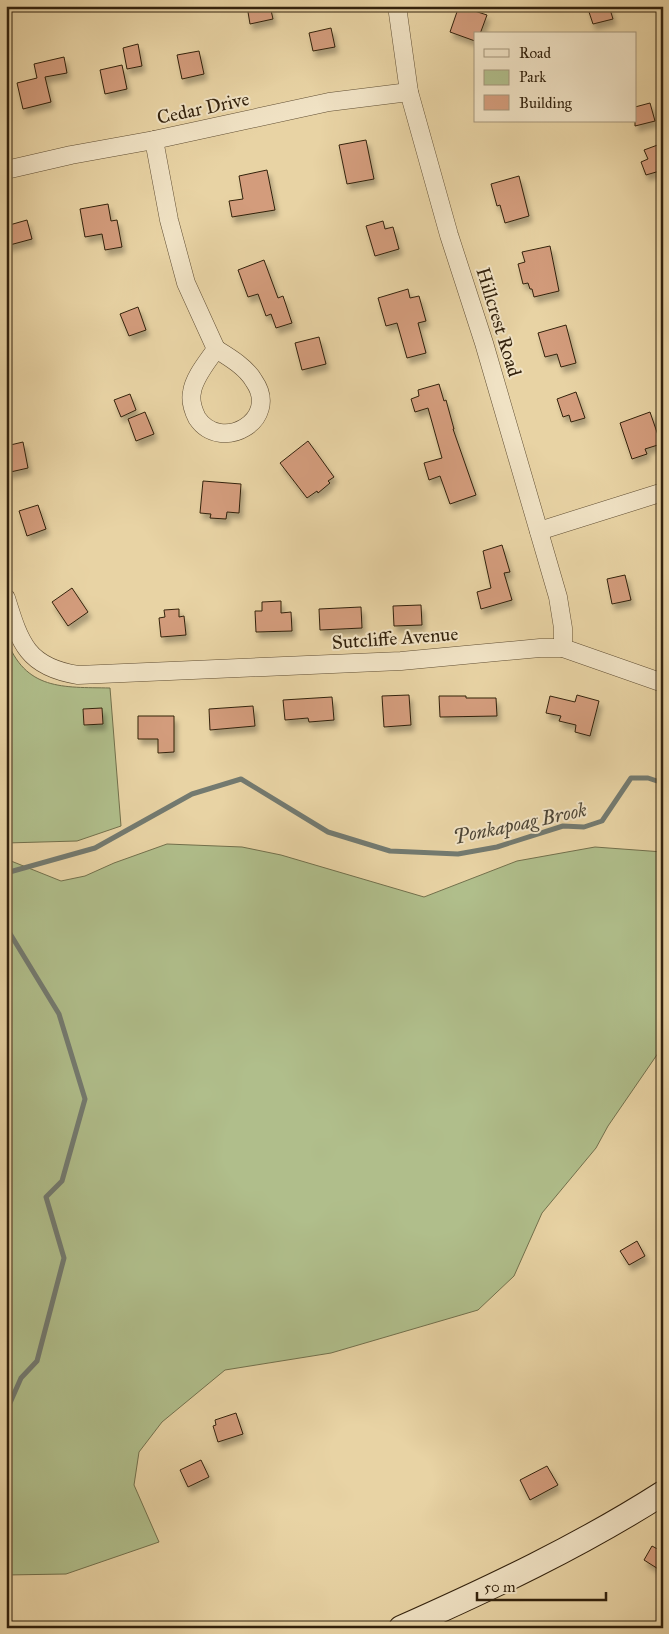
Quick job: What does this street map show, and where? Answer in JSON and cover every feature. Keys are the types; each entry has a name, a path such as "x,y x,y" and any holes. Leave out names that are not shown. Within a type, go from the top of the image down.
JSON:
{"main road":[{"path":"416,1625 511,1578 618,1521 663,1493"}],"street":[{"name":"Hillcrest Road","path":"397,6 409,92 449,235 484,343 558,597 563,628 563,648"},
{"name":"Cedar Drive","path":"6,170 329,102 409,92"},
{"path":"154,140 169,220 186,283 216,349 239,365 254,380 261,396 258,414 245,428 236,432 216,432 206,427 199,420 191,402 195,381 216,349"},
{"path":"539,532 663,492"},
{"name":"Sutcliffe Avenue","path":"6,598 22,643 30,654 40,663 52,669 78,675 402,661 540,648 563,648 663,684"}],"green space":[{"path":"6,638 14,655 24,668 35,677 61,686 110,688 121,826 77,841 6,843"},
{"path":"167,844 242,847 281,855 424,897 517,861 595,847 663,852 663,1046 608,1126 596,1148 542,1213 514,1276 478,1310 331,1353 225,1370 162,1422 139,1452 134,1485 159,1542 66,1574 6,1575 6,859 61,881 85,876 114,863"}],"building":[{"path":"247,6 270,6 273,19 250,24"},
{"path":"459,6 487,15 481,32 474,32 474,41 450,32"},
{"path":"587,6 609,6 613,19 593,24"},
{"path":"331,28 335,47 313,51 309,33"},
{"path":"138,44 142,66 127,69 123,48"},
{"path":"199,51 204,74 182,79 177,55"},
{"path":"64,57 67,73 45,77 51,102 23,109 17,83 37,78 34,64"},
{"path":"122,65 127,89 105,94 100,70"},
{"path":"650,103 655,121 635,126 636,107"},
{"path":"366,140 374,179 347,184 339,145"},
{"path":"663,143 663,170 646,175 641,162 648,159 644,150"},
{"path":"267,170 275,210 232,217 229,201 243,199 239,176"},
{"path":"519,176 529,216 505,223 500,205 497,206 491,184"},
{"path":"108,204 111,221 117,220 122,247 105,250 102,234 85,237 80,209"},
{"path":"27,220 32,239 6,246 6,226"},
{"path":"383,221 385,229 393,227 399,249 375,256 366,226"},
{"path":"550,246 559,291 534,297 528,283 523,284 518,264 525,262 522,252"},
{"path":"264,260 278,298 283,296 292,323 276,328 271,314 266,316 258,294 248,297 238,270"},
{"path":"408,289 410,298 419,296 426,321 418,323 426,353 407,358 397,323 386,326 378,298"},
{"path":"138,307 146,330 129,336 120,314"},
{"path":"566,325 576,363 561,367 557,354 545,357 538,333"},
{"path":"319,337 326,364 302,370 295,343"},
{"path":"439,384 444,401 446,400 453,429 476,495 450,504 440,476 429,480 424,463 442,458 428,408 415,412 411,399 419,396 418,390"},
{"path":"576,392 585,418 571,422 569,415 563,417 557,399"},
{"path":"130,394 136,410 121,417 114,400"},
{"path":"145,412 154,434 136,441 128,419"},
{"path":"650,412 661,444 645,449 647,454 632,459 620,423"},
{"path":"308,441 334,477 318,493 317,491 307,498 280,463"},
{"path":"23,442 28,468 6,473 6,446"},
{"path":"203,481 241,484 239,513 227,512 226,519 210,518 211,514 200,513"},
{"path":"38,505 46,529 27,536 19,511"},
{"path":"502,545 510,572 504,573 512,600 481,609 477,592 491,588 483,551"},
{"path":"625,575 631,600 612,604 607,579"},
{"path":"72,588 88,612 68,626 52,602"},
{"path":"281,601 281,613 291,612 292,631 256,632 255,611 262,611 262,602"},
{"path":"421,605 422,625 394,626 393,606"},
{"path":"361,607 362,628 320,630 319,609"},
{"path":"179,609 179,617 184,616 186,635 161,637 159,618 165,617 164,610"},
{"path":"409,695 411,725 384,727 382,696"},
{"path":"577,695 599,701 590,736 575,732 576,725 559,721 561,716 546,713 550,696 575,702"},
{"path":"439,696 496,698 497,716 440,717"},
{"path":"332,697 334,720 309,722 308,718 285,720 283,700"},
{"path":"253,706 255,726 210,730 209,709"},
{"path":"102,708 103,724 84,725 83,709"},
{"path":"138,716 174,716 174,752 158,753 158,739 138,739"},
{"path":"637,1241 645,1256 629,1265 620,1251"},
{"path":"236,1413 243,1434 218,1442 213,1426 216,1425 215,1420"},
{"path":"201,1460 209,1477 188,1487 180,1470"},
{"path":"547,1466 558,1485 530,1500 520,1480"},
{"path":"652,1546 663,1552 663,1572 644,1560"}],"waterway":[{"name":"Ponkapoag Brook","path":"6,873 95,848 192,794 241,779 328,832 390,851 458,854 497,847 563,826 584,827 602,821 631,778 648,778 663,783"},
{"path":"6,927 59,1014 85,1099 62,1181 46,1197 64,1258 37,1361 21,1378 6,1412"}]}
